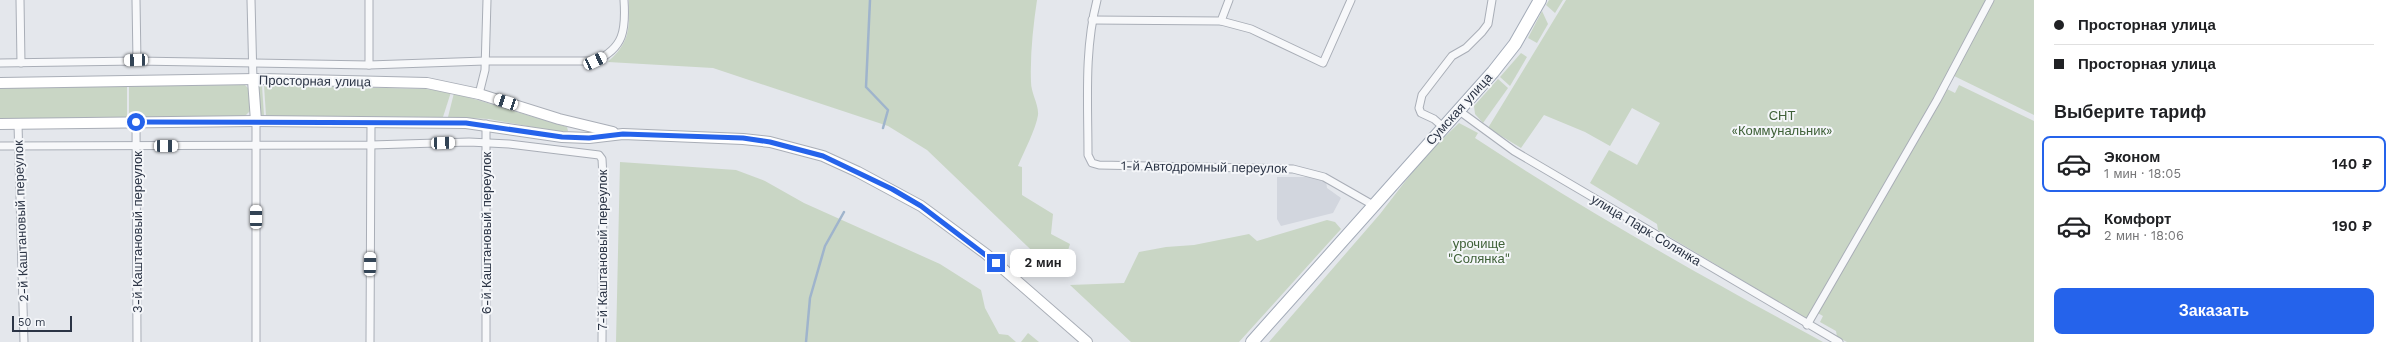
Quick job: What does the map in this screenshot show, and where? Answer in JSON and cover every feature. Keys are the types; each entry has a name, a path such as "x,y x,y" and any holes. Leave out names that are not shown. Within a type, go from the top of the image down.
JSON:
{"main road":[{"name":"Сумская улица","path":"1252,342 1515,44 1540,0"},
{"name":"Просторная улица","path":"0,83 253,80 428,83 479,94 574,123 623,134"},
{"path":"253,80 256,121"},
{"name":"Просторная улица","path":"0,124 256,121 486,124 540,135 573,138 623,134 743,138 770,142 810,152 858,172 921,206 957,232 1015,279 1087,342"},
{"path":"573,138 578,135 580,131 574,123"}],"street":[{"path":"20,0 21,62"},
{"path":"136,0 136,60"},
{"path":"251,0 251,63 253,80"},
{"path":"369,0 369,65"},
{"path":"479,94 485,61 487,0"},
{"path":"0,63 136,60 369,65 485,61 595,61 609,55 620,42 624,29 624,0"},
{"path":"1097,0 1092,20 1220,22 1251,29 1323,63 1351,0"},
{"path":"1220,22 1229,0"},
{"path":"1443,127 1434,119 1421,113 1419,102 1452,56 1466,48 1488,24 1492,0"},
{"path":"1807,325 1937,100 1990,0"},
{"name":"1-й Автодромный переулок","path":"1092,20 1088,60 1088,155 1092,163 1099,165 1293,169 1324,177 1371,207"},
{"name":"улица Парк Солянка","path":"1458,110 1520,154 1807,325 1839,342"},
{"path":"256,121 256,342"},
{"name":"3-й Каштановый переулок","path":"136,122 137,342"},
{"path":"370,342 371,123"},
{"name":"2-й Каштановый переулок","path":"18,124 24,342"},
{"name":"6-й Каштановый переулок","path":"486,124 486,342"},
{"path":"0,146 256,146 486,143"},
{"name":"7-й Каштановый переулок","path":"486,143 598,155 602,159 602,342"}],"shaded area":[{"path":"1277,177 1316,177 1326,181 1327,188 1341,198 1333,213 1281,226 1277,219"}],"green space":[{"path":"629,0 1037,0 1032,41 1031,86 1038,115 1037,121 1018,166 1022,167 1022,195 1053,214 1051,234 1070,244 1064,263 1054,261 1050,268 927,150 888,126 713,68 608,62 621,48 625,41 629,19"},
{"path":"1549,0 1563,0 1555,13 1546,5"},
{"name":"СНТ «Коммунальник»","path":"1566,0 2034,0 2034,115 1950,74 1809,320 1658,230 1657,224 1590,183 1609,150 1637,165 1660,123 1632,108 1610,146 1585,132 1544,115 1521,148 1488,128"},
{"path":"1542,11 1548,24 1537,43 1528,38"},
{"path":"1521,53 1527,57 1510,86 1500,77"},
{"path":"1498,79 1508,88 1483,123 1475,114 1474,106"},
{"path":"245,85 248,88 251,110 245,116 129,117 129,86"},
{"path":"262,85 264,116 260,114 258,87"},
{"path":"264,85 426,89 451,92 443,117 266,116"},
{"path":"1959,85 2034,121 2034,342 1847,342 1837,337 1836,331 1820,322 1823,316 1816,312 1947,89 1955,93"},
{"path":"127,86 127,117 0,119 0,88"},
{"path":"454,93 567,127 568,131 554,131 489,119 448,117"},
{"name":"урочище \"Солянка\"","path":"1459,123 1478,133 1475,138 1603,218 1735,294 1823,342 1269,342 1380,214 1424,157"},
{"path":"620,162 736,170 765,181 804,203 940,264 981,290 985,308 999,334 1008,335 1016,342 616,342"},
{"path":"1327,220 1335,222 1341,229 1239,342 1131,342 1070,285 1124,283 1139,252 1166,247 1194,245 1249,234 1257,241"},
{"path":"1028,333 1039,342 1021,342"}],"waterway":[{"path":"870,0 866,87 888,110 883,128"},
{"path":"806,342 810,298 825,246 844,212"}],"route":[{"path":"136,122 444,122 486,124 540,135 562,137 589,138 623,134 743,138 770,142 823,156 892,189 921,206 996,263"}]}
